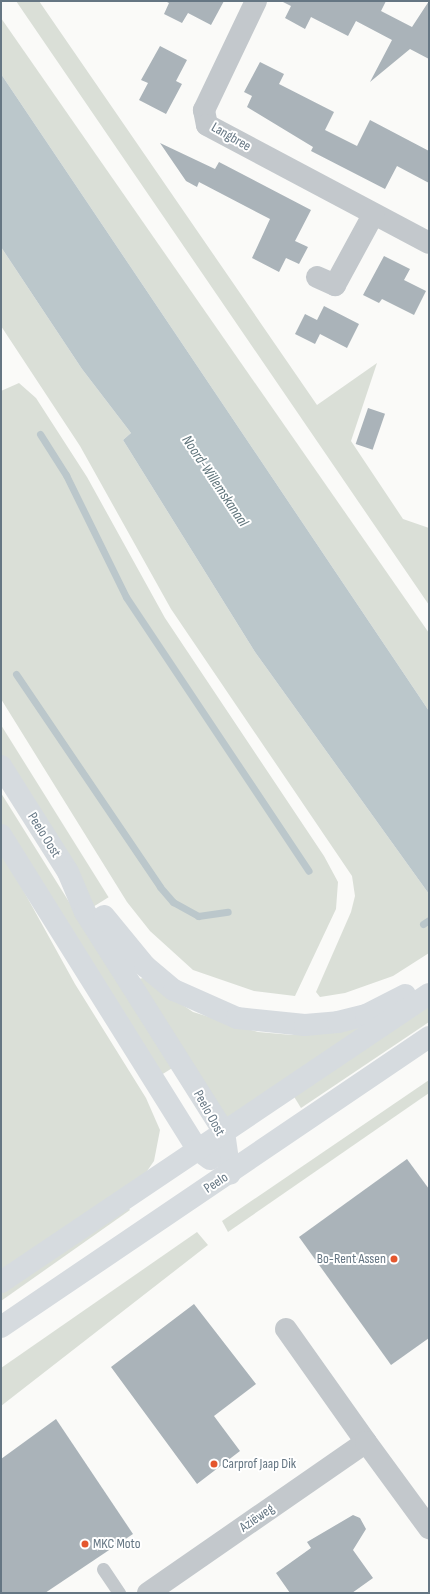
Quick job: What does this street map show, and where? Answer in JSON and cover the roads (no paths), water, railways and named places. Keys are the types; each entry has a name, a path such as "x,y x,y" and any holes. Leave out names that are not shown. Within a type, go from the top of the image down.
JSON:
{"main road":[{"name":"Peelo Oost","path":"1,766 68,872 85,912 224,1132 230,1174"},
{"name":"Peelo Oost","path":"1,836 198,1150 230,1174"},
{"path":"68,872 145,966 174,990 237,1018 305,1025 338,1022 394,1003 429,979"},
{"path":"1,1282 429,994"},
{"name":"Peelo","path":"1,1327 230,1174 429,1037"}],"street":[{"name":"Langbree","path":"256,1 204,110 207,125 373,215 429,243"},
{"path":"317,276 335,285 373,215"},
{"path":"286,1329 429,1528"},
{"name":"Aziëweg","path":"148,1593 366,1442"}],"lane":[{"path":"103,1569 119,1593"}],"water":[{"name":"Noord-Willemskanaal","path":"1,74 429,711 429,894 255,652 123,440 131,433 82,369 1,247"}],"waterway":[{"path":"40,434 66,475 126,597 309,871"},
{"path":"16,674 160,887 173,902 198,916 228,912"},
{"path":"423,924 429,920"}],"place":[{"name":"Bo-Rent Assen","path":"394,1259"},
{"name":"Carprof Jaap Dik","path":"214,1464"},
{"name":"MKC Moto","path":"85,1544"}]}
